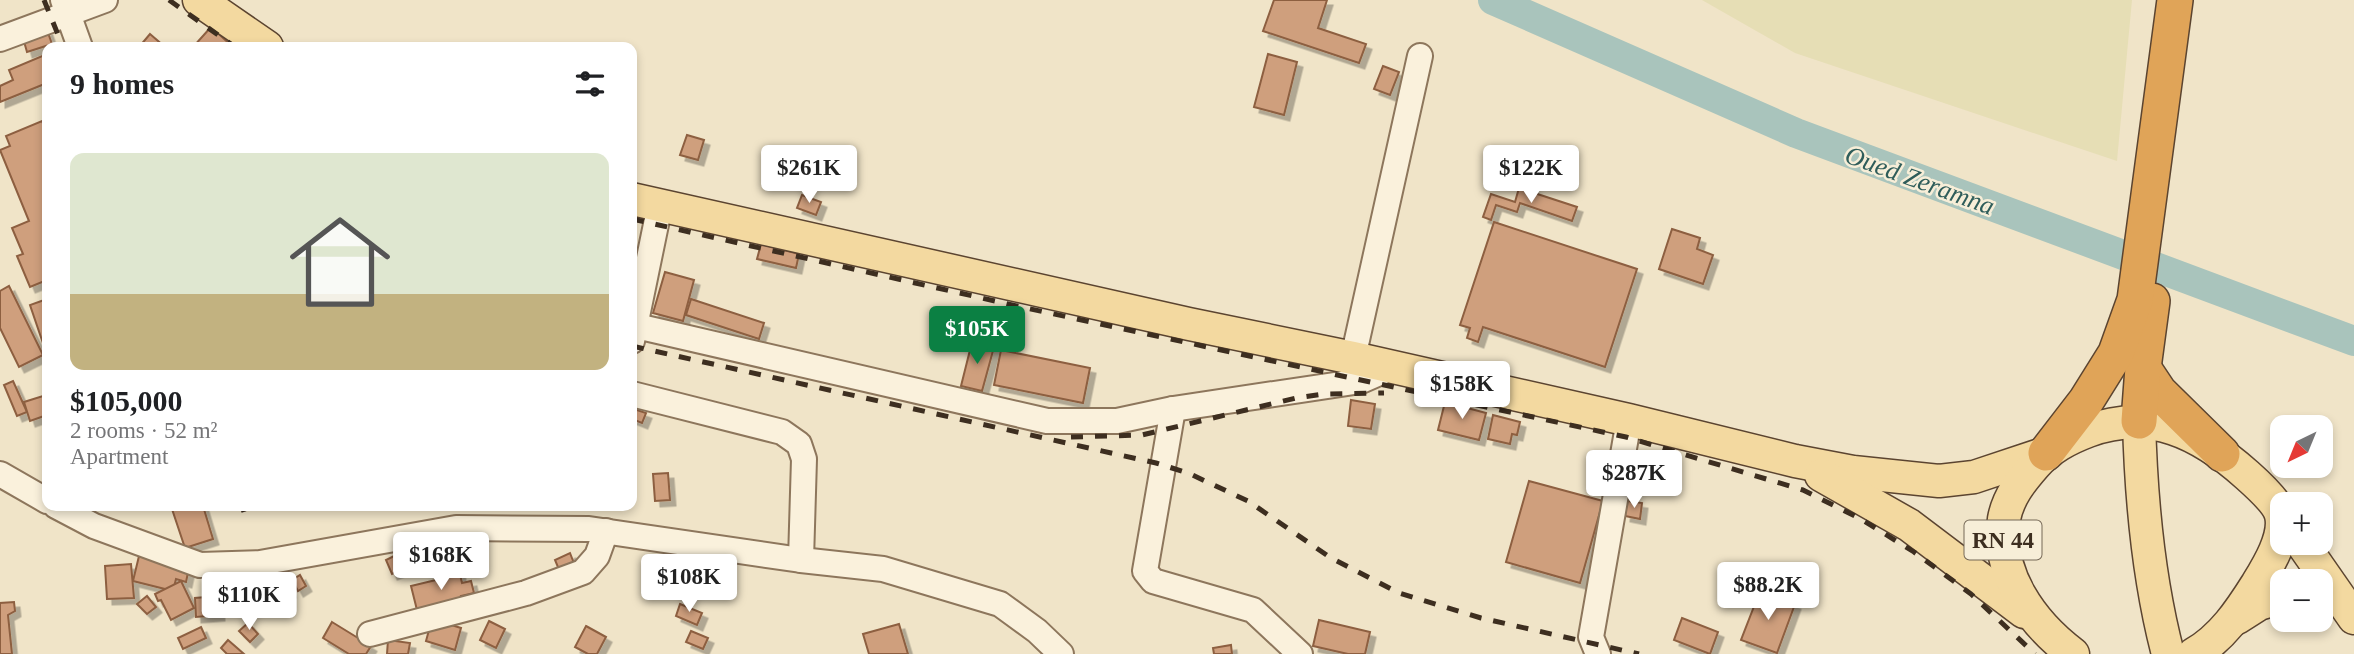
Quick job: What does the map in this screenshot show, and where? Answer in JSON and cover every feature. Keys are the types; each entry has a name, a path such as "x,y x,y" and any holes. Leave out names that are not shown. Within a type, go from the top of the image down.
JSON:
{"highway":[{"name":"RN 44","path":"2139,421 2143,368 2143,302 2175,0"},
{"name":"RN 44","path":"2155,205 2194,0"},
{"name":"RN 44","path":"2046,453 2086,401 2143,302"},
{"path":"2143,368 2165,397 2221,454"}],"main road":[{"path":"199,0 260,42"},
{"path":"646,202 1175,321 1353,358 1629,420 1795,461 1853,472 1939,481 1974,477 2046,453"},
{"name":"RN 44","path":"2059,643 2015,588 2004,555 2003,526 2009,501 2016,488 2046,453 2079,434 2102,426 2139,421 2168,426 2184,432 2221,454 2251,479 2270,501"},
{"name":"RN 44","path":"2139,421 2144,514 2164,640"},
{"path":"2079,434 2095,433 2112,437 2140,464"},
{"path":"1795,461 1909,525 2059,643"},
{"name":"RN 44","path":"2212,641 2259,581 2271,555"},
{"path":"2310,555 2354,620"},
{"path":"2212,641 2259,604 2270,601"},
{"path":"2333,604 2354,620"},
{"path":"2143,654 2151,646 2164,640"}],"street":[{"path":"0,39 65,7 105,0"},
{"path":"65,7 78,42"},
{"path":"1353,358 1420,56"},
{"path":"637,291 646,202"},
{"path":"637,332 1048,421 1117,421 1173,408 1361,381 1392,367"},
{"path":"637,395 782,432 799,444 803,459 801,560"},
{"path":"1173,408 1145,571 1153,581 1253,610 1300,654"},
{"path":"1598,654 1591,637 1629,420"},
{"path":"0,474 42,498"},
{"path":"66,511 94,526 200,565 260,563 456,528 596,522 801,560 883,569 1000,604 1037,631 1060,654"},
{"path":"370,634 526,593 583,572 597,556 596,522"}],"shaded area":[{"path":"1702,0 2132,0 2117,161 1795,53"}],"building":[{"path":"1274,0 1327,0 1318,28 1366,44 1359,63 1263,31"},
{"path":"211,27 228,42 198,42"},
{"path":"47,30 51,42 42,42 42,47 27,52 23,38"},
{"path":"150,34 159,42 143,42"},
{"path":"1268,54 1297,62 1284,115 1254,107"},
{"path":"42,56 42,85 0,102 0,86 13,80 9,70"},
{"path":"1383,66 1399,72 1390,95 1374,89"},
{"path":"42,121 42,282 30,287 17,256 23,254 12,228 29,221 0,150 10,146 6,136"},
{"path":"687,135 704,140 698,160 680,155"},
{"path":"1519,188 1577,207 1572,221 1520,203 1517,212 1496,205 1491,220 1483,217 1491,194 1515,202"},
{"path":"802,195 821,202 816,215 797,208"},
{"path":"1494,222 1637,269 1605,367 1483,327 1478,342 1467,338 1470,328 1460,325"},
{"path":"1672,229 1700,238 1697,249 1713,255 1703,284 1659,269"},
{"path":"761,244 799,254 796,268 757,259"},
{"path":"665,272 694,280 683,321 653,313"},
{"path":"9,286 42,353 42,356 19,367 0,328 0,291"},
{"path":"691,299 764,323 759,339 686,315"},
{"path":"42,301 42,340 30,305"},
{"path":"972,342 994,347 982,391 961,386"},
{"path":"1001,350 1090,368 1083,403 994,385"},
{"path":"13,381 27,412 17,416 4,385"},
{"path":"42,396 42,417 30,421 24,402"},
{"path":"1351,400 1375,404 1371,429 1348,426"},
{"path":"1445,402 1486,413 1479,440 1438,430"},
{"path":"637,410 646,413 642,423 637,421"},
{"path":"1493,415 1520,422 1517,435 1512,434 1510,444 1488,439"},
{"path":"668,473 670,500 655,501 653,474"},
{"path":"1529,481 1603,501 1580,583 1506,562"},
{"path":"1627,501 1642,503 1640,519 1625,516"},
{"path":"173,511 205,511 213,539 185,548"},
{"path":"404,551 411,566 392,574 386,560"},
{"path":"570,553 575,566 560,572 555,560"},
{"path":"139,556 189,568 186,582 176,579 173,591 133,581"},
{"path":"131,564 134,598 107,599 105,566"},
{"path":"459,570 462,583 471,581 474,593 461,596 463,603 418,614 411,586 436,580 435,576"},
{"path":"283,572 290,592 276,597 269,577"},
{"path":"300,575 306,586 298,591 292,580"},
{"path":"181,581 194,608 171,620 155,594"},
{"path":"1760,591 1795,604 1777,653 1741,640"},
{"path":"147,596 156,607 147,614 137,604"},
{"path":"218,596 219,615 196,617 195,598"},
{"path":"14,602 15,611 8,615 12,654 0,654 0,603"},
{"path":"680,604 702,613 697,625 676,616"},
{"path":"1682,618 1718,632 1710,654 1674,640"},
{"path":"432,619 461,628 455,650 426,641"},
{"path":"1319,620 1370,632 1365,654 1348,654 1313,646"},
{"path":"489,621 505,629 496,648 480,640"},
{"path":"332,622 371,646 366,654 349,654 323,638"},
{"path":"248,623 258,634 250,642 239,631"},
{"path":"899,624 908,654 869,654 863,634"},
{"path":"586,626 606,637 597,654 588,654 575,647"},
{"path":"201,627 206,638 183,649 178,638"},
{"path":"691,631 708,638 703,649 686,642"},
{"path":"228,640 244,654 227,654 221,648"},
{"path":"388,640 410,643 408,654 387,654"},
{"path":"1231,645 1232,654 1214,654 1213,648"}],"waterway":[{"name":"Oued Zeramna","path":"1493,0 1796,133 2354,341"}],"railway":[{"path":"44,0 61,42"},
{"path":"169,0 228,42"},
{"path":"637,220 1026,308 1626,437 1803,490 1861,519 1914,552 1971,594 2035,654"},
{"path":"637,347 1156,463 1188,473 1248,501 1331,558 1399,593 1481,618 1639,654"},
{"path":"1071,437 1142,435 1296,398 1324,394 1384,393"}]}
